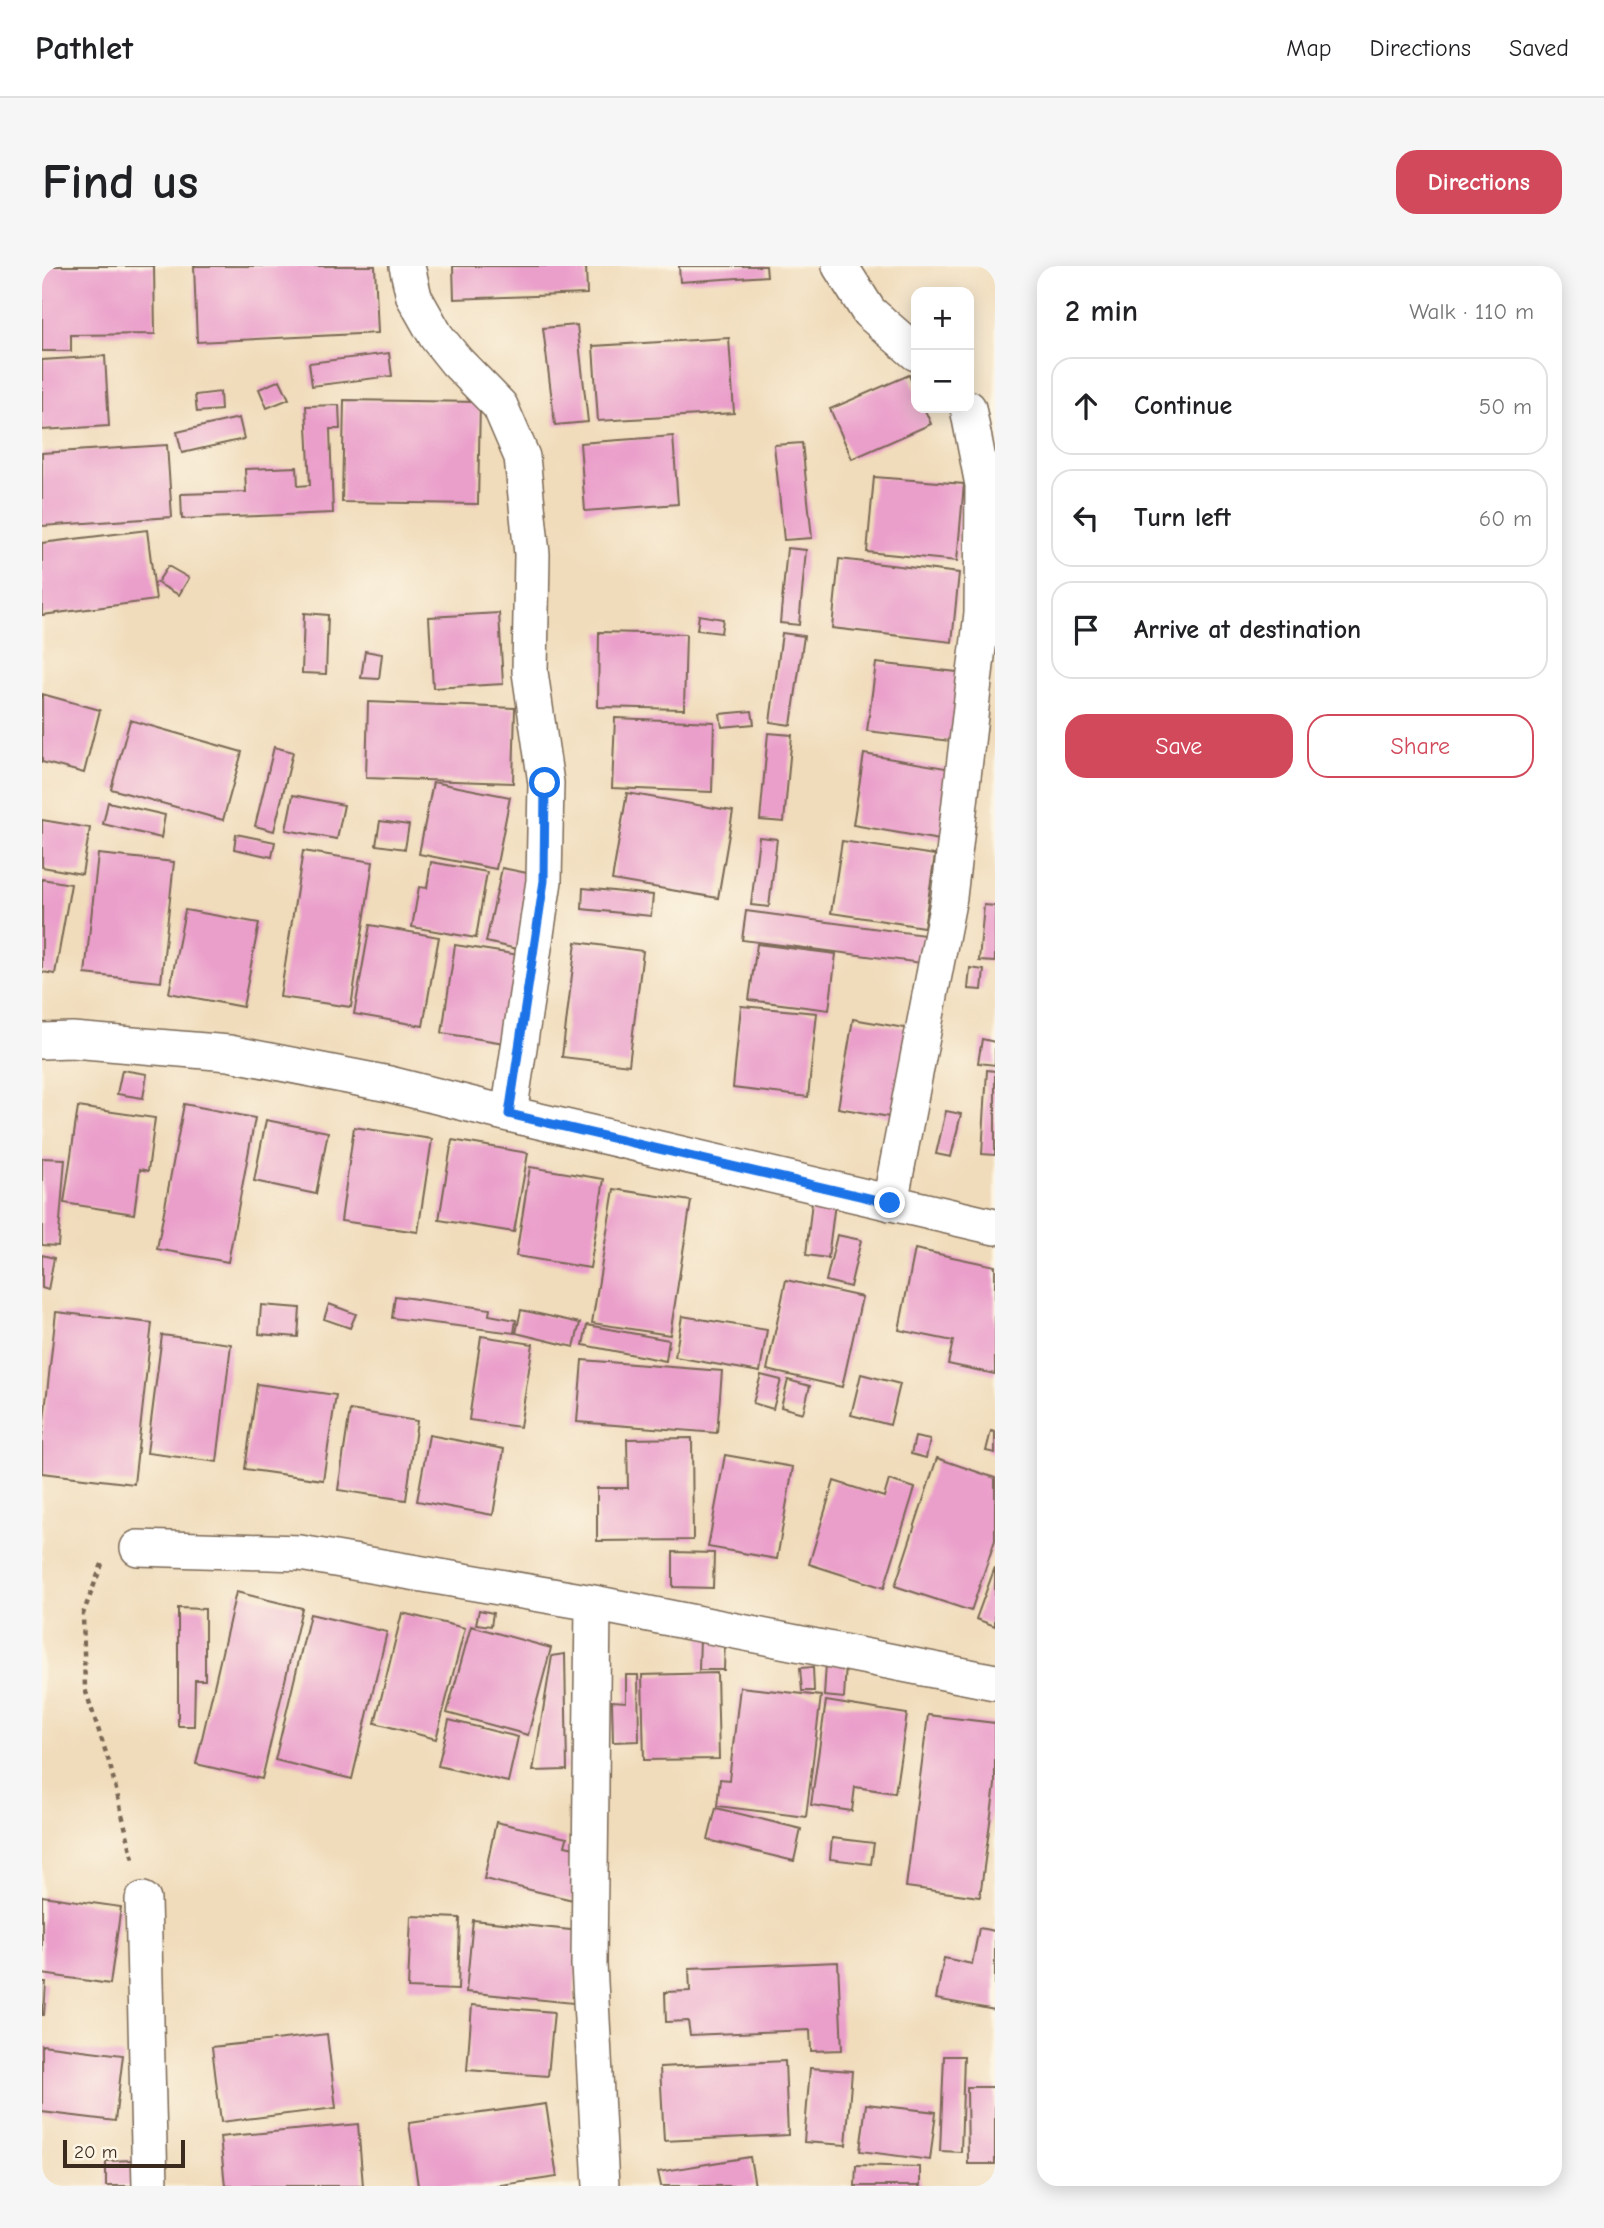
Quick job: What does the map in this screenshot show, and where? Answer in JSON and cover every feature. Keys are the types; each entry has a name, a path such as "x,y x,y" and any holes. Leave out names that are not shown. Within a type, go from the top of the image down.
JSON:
{"street":[{"path":"407,266 414,297 436,336 499,406 522,457 532,554 530,672 545,783 544,881 509,1114"},
{"path":"840,266 869,312 913,350"},
{"path":"890,1203 949,897 982,613 982,485 969,413"},
{"path":"42,1041 72,1040 229,1054 389,1084 995,1227"},
{"path":"138,1548 300,1553 593,1603 995,1682"},
{"path":"593,1603 589,1964 601,2186"},
{"path":"144,1900 150,2186"}],"path":[{"path":"138,1548 102,1563 83,1614 85,1689 110,1765 144,1900"}],"building":[{"path":"42,266 154,266 155,334 71,335 71,351 42,351"},
{"path":"194,266 375,266 378,333 197,342"},
{"path":"453,266 586,266 587,294 454,299"},
{"path":"679,266 766,266 767,276 680,282"},
{"path":"577,325 588,422 555,425 543,328"},
{"path":"729,338 734,413 598,421 593,346"},
{"path":"389,353 392,376 312,386 309,363"},
{"path":"105,356 109,426 42,430 42,360"},
{"path":"909,375 911,413 926,413 931,424 852,459 830,409"},
{"path":"280,380 289,399 267,408 259,389"},
{"path":"220,392 221,410 197,412 195,395"},
{"path":"344,400 480,402 478,504 342,502"},
{"path":"339,405 340,429 330,429 333,513 182,519 181,494 246,492 245,469 297,467 298,486 310,485 306,406"},
{"path":"239,418 244,439 182,453 177,432"},
{"path":"673,436 678,504 585,511 580,443"},
{"path":"802,443 812,538 784,540 774,445"},
{"path":"167,445 172,517 42,526 42,453"},
{"path":"874,477 964,484 957,561 867,552"},
{"path":"147,530 156,600 42,615 42,543"},
{"path":"787,548 806,550 799,625 780,623"},
{"path":"839,559 959,573 952,642 832,628"},
{"path":"168,566 189,578 179,595 157,583"},
{"path":"304,613 328,615 326,674 302,673"},
{"path":"499,613 503,684 433,688 429,617"},
{"path":"699,615 723,619 721,633 697,630"},
{"path":"599,632 686,634 684,709 598,707"},
{"path":"782,633 804,636 791,725 770,722"},
{"path":"365,651 382,654 379,679 361,678"},
{"path":"876,663 966,673 958,742 867,731"},
{"path":"42,694 100,710 84,773 42,762"},
{"path":"368,702 515,708 513,783 366,778"},
{"path":"752,711 754,724 722,727 720,714"},
{"path":"615,718 714,722 712,792 612,788"},
{"path":"130,720 242,752 223,820 111,789"},
{"path":"768,733 792,735 784,822 760,820"},
{"path":"274,747 293,752 274,831 255,826"},
{"path":"864,754 963,771 951,842 853,825"},
{"path":"433,782 510,797 496,869 419,854"},
{"path":"627,793 733,811 718,898 612,880"},
{"path":"293,795 344,805 337,839 286,830"},
{"path":"108,802 165,815 161,838 103,824"},
{"path":"42,820 90,828 82,874 42,867"},
{"path":"380,821 409,825 405,849 376,845"},
{"path":"236,834 275,842 272,857 234,849"},
{"path":"759,837 777,839 769,907 751,905"},
{"path":"842,841 935,855 924,927 831,913"},
{"path":"303,851 373,862 351,1007 280,997"},
{"path":"98,854 174,862 161,982 85,974"},
{"path":"431,862 487,872 476,938 412,927 419,887 427,888"},
{"path":"502,868 542,876 526,951 486,942"},
{"path":"42,879 71,884 55,974 42,972"},
{"path":"583,888 653,895 651,916 582,909"},
{"path":"984,905 995,906 995,962 979,961"},
{"path":"185,910 259,923 243,1007 169,993"},
{"path":"746,911 932,936 929,964 742,940"},
{"path":"370,925 439,937 423,1026 354,1014"},
{"path":"576,942 643,951 629,1065 562,1057"},
{"path":"757,944 836,954 829,1010 749,1000"},
{"path":"455,945 526,956 511,1044 442,1033"},
{"path":"970,968 984,970 982,990 968,989"},
{"path":"741,1006 817,1013 808,1097 733,1088"},
{"path":"853,1019 916,1030 901,1119 838,1108"},
{"path":"982,1039 995,1042 995,1065 978,1063"},
{"path":"122,1070 147,1074 143,1098 117,1094"},
{"path":"987,1070 995,1071 995,1155 982,1154"},
{"path":"184,1104 255,1118 228,1262 157,1249"},
{"path":"78,1107 155,1118 148,1171 140,1169 134,1214 64,1203"},
{"path":"946,1111 961,1114 951,1157 936,1154"},
{"path":"266,1120 328,1132 316,1194 254,1181"},
{"path":"354,1127 432,1139 418,1232 341,1221"},
{"path":"452,1140 528,1153 514,1232 439,1220"},
{"path":"42,1158 65,1159 58,1246 42,1245"},
{"path":"530,1167 604,1179 590,1268 516,1256"},
{"path":"614,1189 691,1201 670,1335 592,1323"},
{"path":"812,1201 835,1203 828,1258 806,1255"},
{"path":"837,1235 861,1240 850,1287 826,1281"},
{"path":"915,1249 995,1266 995,1374 948,1364 953,1341 899,1330"},
{"path":"42,1255 54,1258 48,1290 42,1288"},
{"path":"786,1280 862,1297 842,1387 767,1370"},
{"path":"395,1296 490,1309 489,1315 516,1320 514,1333 392,1318"},
{"path":"329,1304 356,1314 350,1328 324,1319"},
{"path":"261,1305 300,1308 298,1337 259,1334"},
{"path":"521,1310 580,1323 574,1347 516,1333"},
{"path":"56,1312 152,1323 134,1484 42,1473 42,1438"},
{"path":"682,1316 767,1330 760,1372 675,1357"},
{"path":"587,1325 669,1340 666,1361 583,1345"},
{"path":"162,1335 231,1344 217,1462 147,1453"},
{"path":"481,1336 533,1344 520,1427 469,1420"},
{"path":"582,1360 722,1371 717,1433 577,1422"},
{"path":"861,1374 900,1384 890,1425 851,1415"},
{"path":"761,1375 781,1380 773,1409 753,1403"},
{"path":"788,1380 810,1386 803,1413 781,1407"},
{"path":"257,1384 336,1395 323,1480 245,1469"},
{"path":"350,1410 417,1421 406,1500 338,1490"},
{"path":"991,1431 995,1432 995,1453 986,1451"},
{"path":"429,1435 504,1449 493,1515 417,1501"},
{"path":"915,1437 930,1440 926,1458 911,1454"},
{"path":"692,1438 693,1540 597,1541 597,1488 628,1488 627,1439"},
{"path":"725,1455 793,1467 777,1559 708,1547"},
{"path":"937,1458 995,1478 995,1540 971,1611 895,1586"},
{"path":"889,1480 915,1488 884,1588 809,1564 834,1481 884,1497"},
{"path":"673,1552 714,1553 713,1588 673,1587"},
{"path":"995,1567 995,1626 976,1619"},
{"path":"236,1592 302,1608 262,1779 196,1764"},
{"path":"178,1608 205,1609 205,1680 195,1680 194,1726 178,1726"},
{"path":"479,1610 493,1613 491,1626 476,1624"},
{"path":"402,1613 465,1628 436,1739 375,1723"},
{"path":"310,1614 387,1632 352,1779 275,1760"},
{"path":"471,1626 551,1648 528,1735 447,1713"},
{"path":"700,1637 725,1637 724,1670 699,1670"},
{"path":"565,1654 567,1770 533,1771 552,1656"},
{"path":"826,1663 846,1664 844,1698 824,1696"},
{"path":"813,1667 814,1691 802,1691 800,1668"},
{"path":"717,1673 719,1759 644,1760 642,1675"},
{"path":"626,1675 638,1675 639,1741 613,1742 612,1701 626,1702"},
{"path":"740,1687 821,1696 806,1817 717,1806 720,1779 729,1780"},
{"path":"826,1701 907,1714 895,1793 855,1787 852,1811 811,1805"},
{"path":"928,1715 995,1723 995,1785 980,1897 906,1887"},
{"path":"449,1720 518,1737 508,1782 438,1766"},
{"path":"716,1808 801,1829 794,1861 708,1840"},
{"path":"496,1822 567,1838 565,1846 584,1850 573,1900 484,1879"},
{"path":"832,1838 874,1843 871,1864 830,1859"},
{"path":"42,1896 121,1907 110,1984 42,1974"},
{"path":"411,1916 460,1918 458,1990 408,1988"},
{"path":"473,1920 580,1931 573,2003 466,1992"},
{"path":"979,1928 995,1931 995,2010 936,1999 944,1958 972,1964"},
{"path":"838,1962 842,2050 811,2051 810,2030 690,2035 688,2021 666,2022 665,1992 690,1991 689,1968"},
{"path":"42,1982 46,1982 44,2015 42,2015"},
{"path":"472,2005 554,2012 548,2076 467,2070"},
{"path":"327,2034 336,2108 221,2122 212,2047"},
{"path":"42,2045 123,2055 115,2121 42,2112"},
{"path":"944,2056 964,2056 961,2152 940,2151"},
{"path":"785,2061 788,2135 664,2141 660,2067"},
{"path":"810,2068 852,2071 846,2145 804,2142"},
{"path":"967,2087 995,2087 995,2164 968,2164"},
{"path":"546,2104 557,2177 494,2186 418,2186 409,2123"},
{"path":"866,2104 936,2112 930,2160 860,2151"},
{"path":"358,2124 363,2186 225,2186 220,2137"},
{"path":"750,2157 755,2186 661,2186 658,2172"},
{"path":"133,2160 133,2186 106,2186 106,2161"},
{"path":"856,2165 920,2167 920,2186 855,2186"}],"route":[{"path":"545,783 544,881 509,1114 890,1203"}]}
